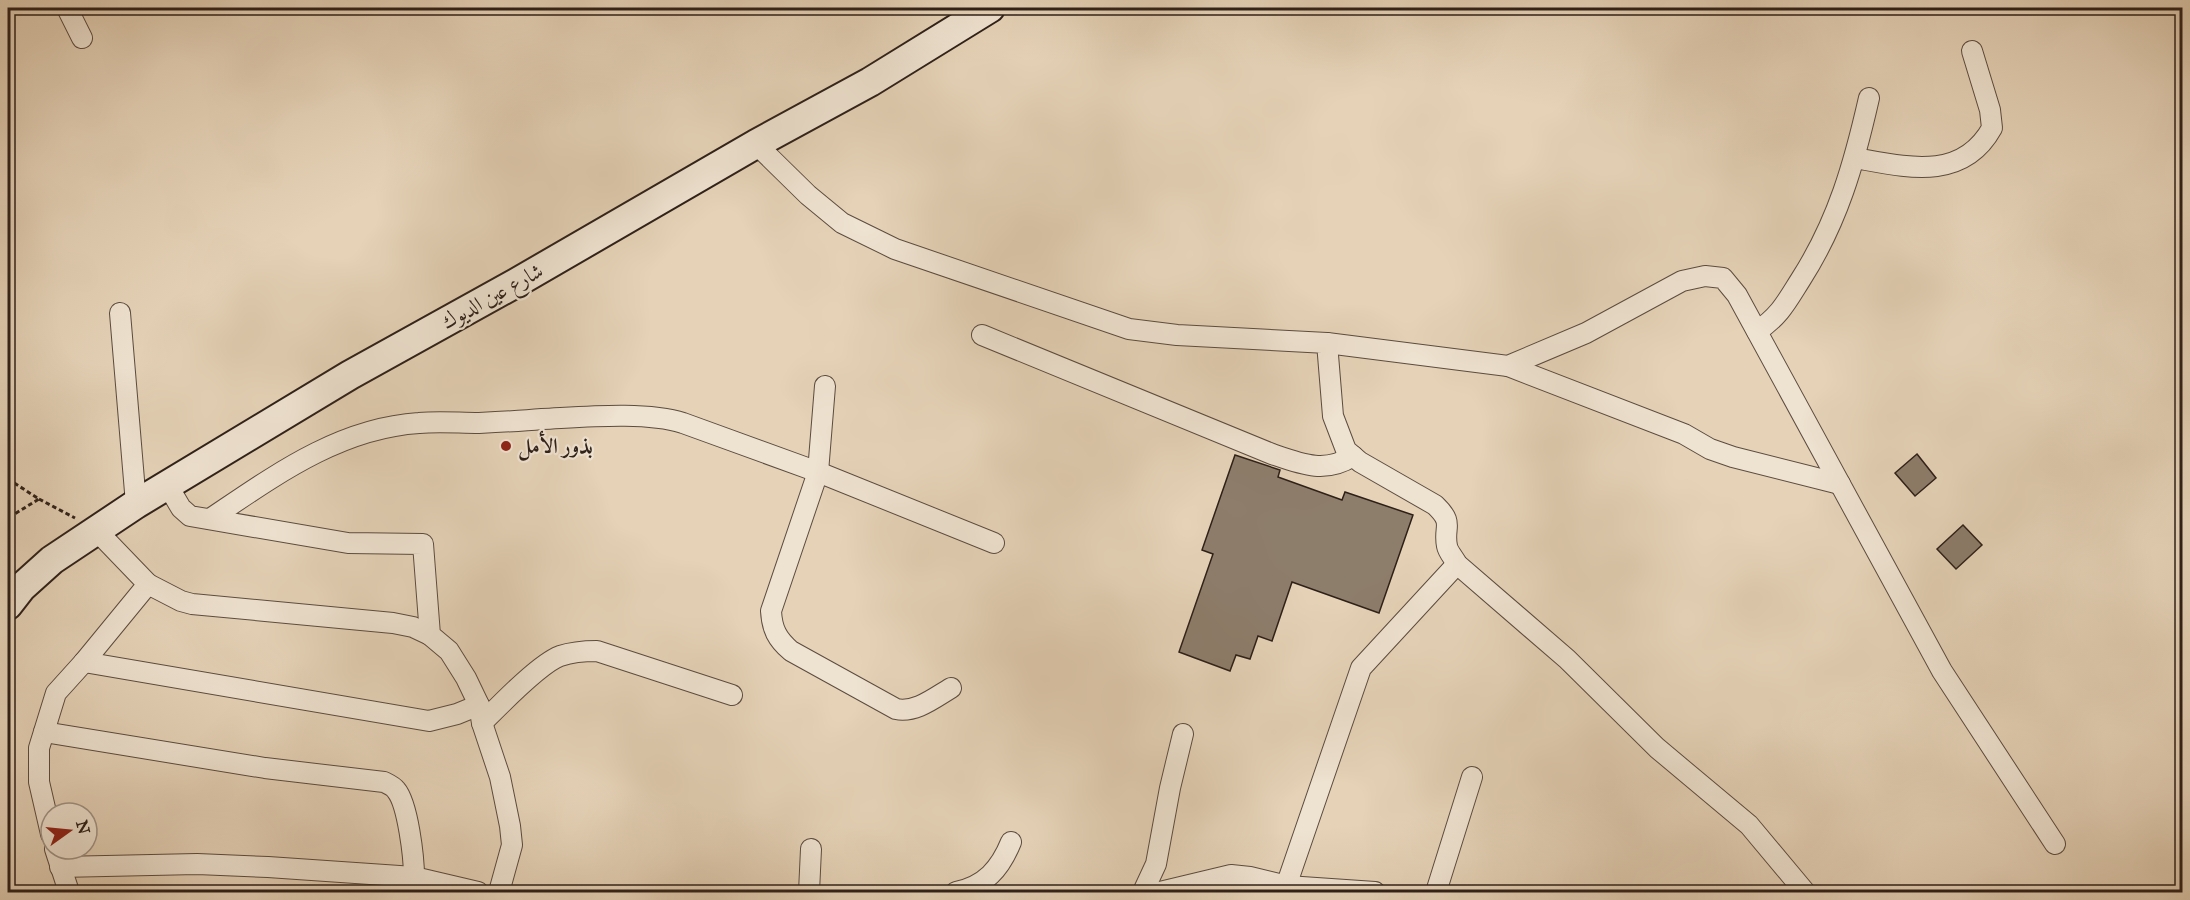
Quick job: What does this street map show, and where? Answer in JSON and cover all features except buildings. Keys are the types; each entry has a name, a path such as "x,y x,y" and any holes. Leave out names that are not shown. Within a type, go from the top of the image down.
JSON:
{"main road":[{"name":"شارع عين الديوك","path":"8,605 22,587 52,560 136,504 350,375 516,284 756,144 870,82 990,8"}],"street":[{"path":"67,8 82,38"},
{"path":"1855,158 1911,167 1931,167 1950,164 1966,158 1978,148 1992,128 1990,110 1972,51"},
{"path":"1757,331 1773,320 1811,263 1830,228 1855,158 1869,98"},
{"path":"756,144 808,195 842,223 895,249 1129,329 1178,335 1327,343 1508,366 1684,435 1710,449 1840,484"},
{"path":"1508,366 1586,333 1682,281 1705,276 1723,278 1737,295 1942,671 2055,844"},
{"path":"120,313 136,504"},
{"path":"982,335 1281,458 1322,467 1341,464 1353,456"},
{"path":"1327,343 1333,416 1346,450 1435,506 1445,515 1448,530 1447,546 1456,564 1567,659 1657,748 1749,825 1805,892"},
{"path":"825,386 818,472 771,611 775,633 792,651 896,709 905,711 915,708 951,688"},
{"path":"210,519 286,467 314,452 368,432 418,423 478,423 569,418 667,418 818,472 994,543"},
{"path":"168,486 180,508 190,516 348,543 423,544 430,634"},
{"path":"96,530 148,584 181,601 192,604 393,623 413,627 430,634 449,651 466,678 481,714 500,777 512,845 499,892"},
{"path":"1286,889 1362,668 1456,564"},
{"path":"43,801 39,782 39,748 56,693 148,584"},
{"path":"84,662 429,721 457,714 481,714 558,657 576,652 597,651 732,695"},
{"path":"44,732 265,768 384,782 394,788 401,798 414,857 414,877"},
{"path":"1143,892 1156,864 1183,734"},
{"path":"1436,892 1472,777"},
{"path":"956,892 965,890 990,877 1002,862 1011,842"},
{"path":"809,892 811,849"},
{"path":"99,860 414,877 478,892"},
{"path":"59,861 69,892"},
{"path":"1160,892 1231,875 1250,877 1286,889 1375,892"}],"path":[{"path":"8,479 96,530"},
{"path":"8,518 39,499"}],"place":[{"name":"بذور الأمل","path":"506,446"}]}
